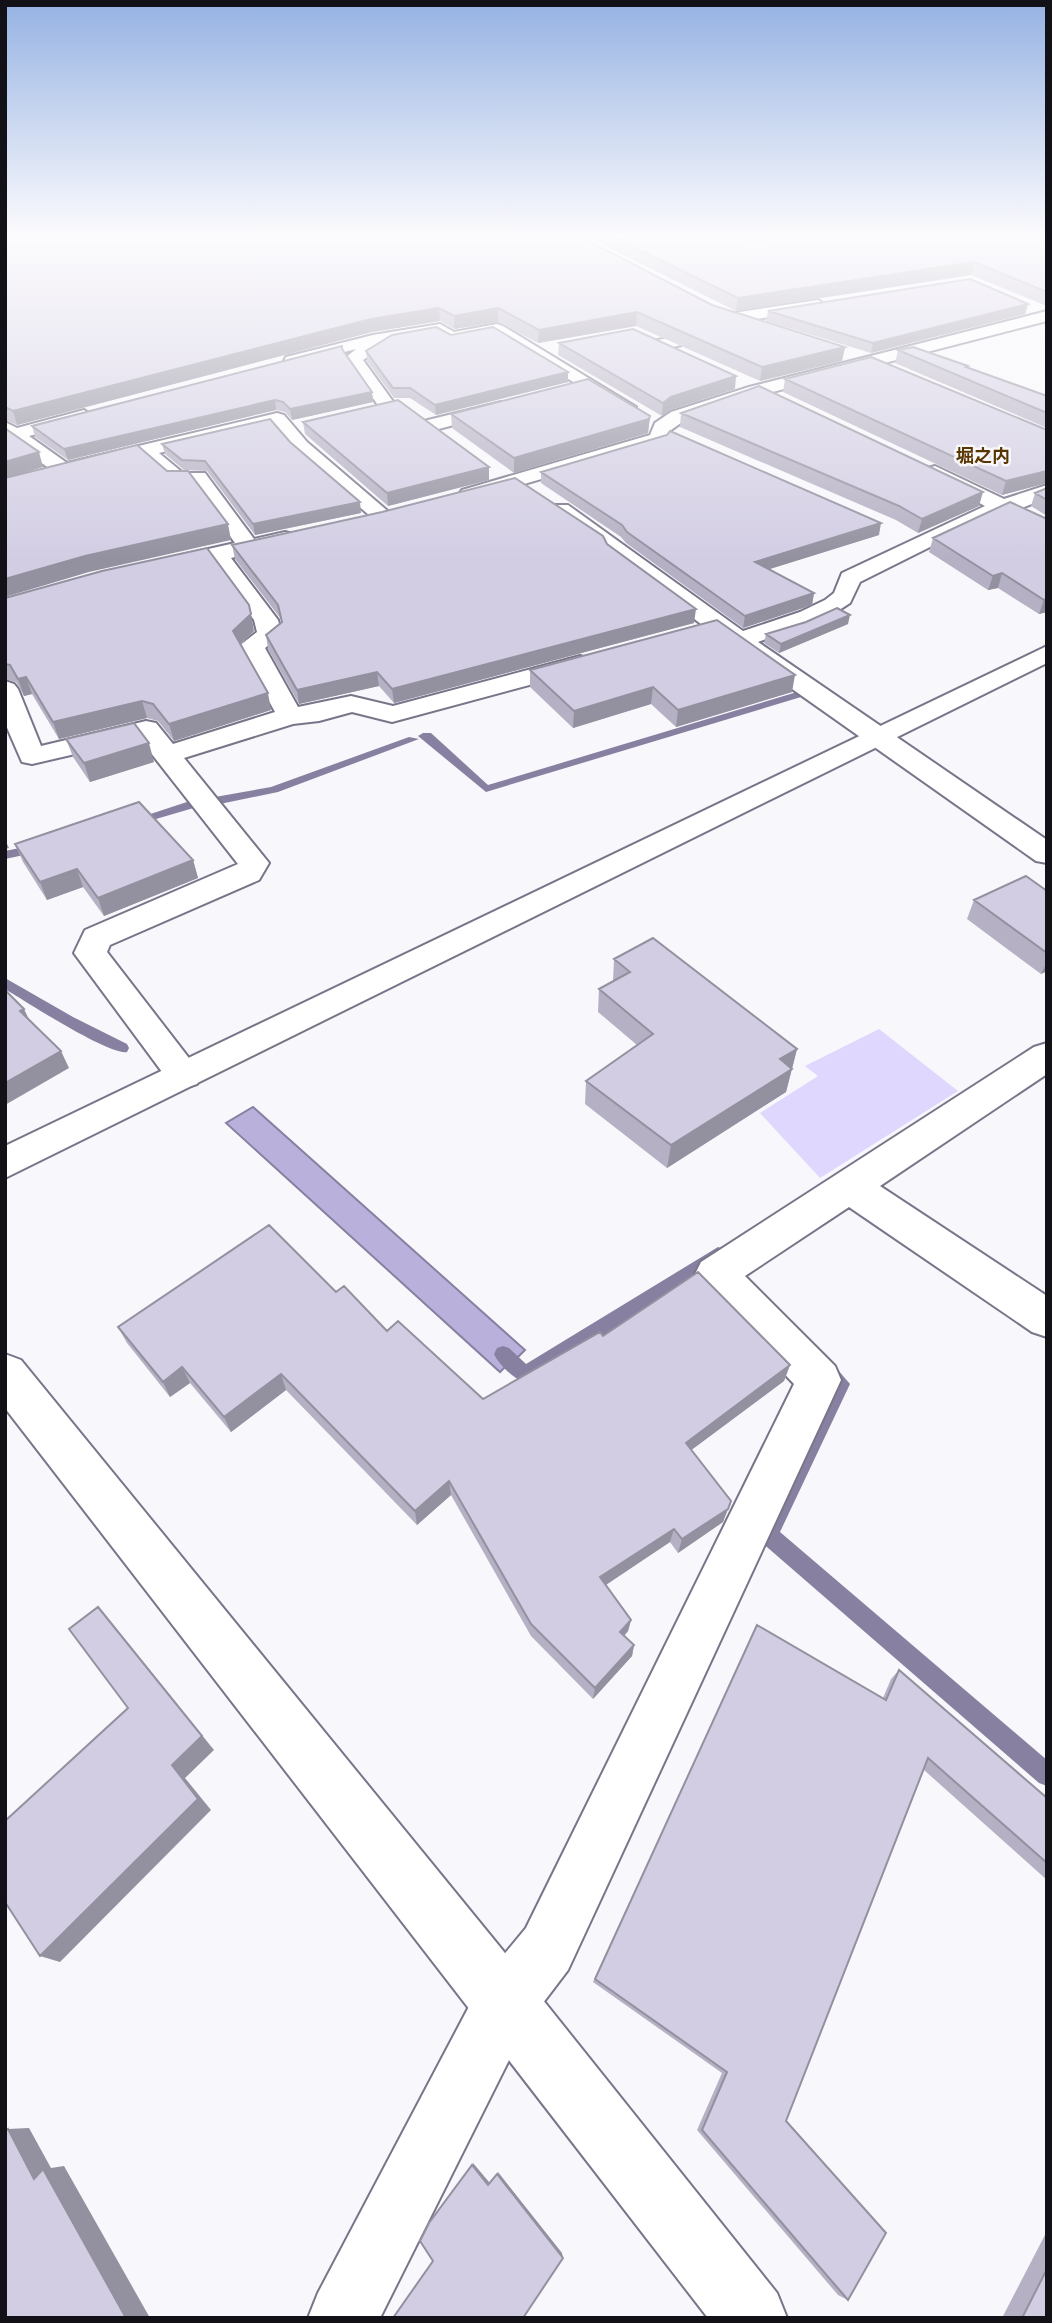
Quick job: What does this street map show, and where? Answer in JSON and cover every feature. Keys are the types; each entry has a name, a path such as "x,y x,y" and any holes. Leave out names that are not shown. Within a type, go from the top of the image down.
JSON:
{"street":[{"path":"272,367 367,343"},
{"path":"381,343 353,358 401,407 451,439"},
{"path":"520,343 684,439"},
{"path":"656,343 683,357"},
{"path":"654,423 755,391 939,343"},
{"path":"534,352 560,347"},
{"path":"845,353 896,372"},
{"path":"731,379 779,401"},
{"path":"561,391 588,385"},
{"path":"431,425 522,401"},
{"path":"363,412 401,407"},
{"path":"8,433 103,411"},
{"path":"37,479 64,470 277,419 300,446 383,517"},
{"path":"447,500 658,439 654,423"},
{"path":"286,430 312,424"},
{"path":"8,433 64,470"},
{"path":"145,451 179,480 198,477 250,547"},
{"path":"924,467 1026,516"},
{"path":"491,469 612,544 616,550 730,633 1047,854"},
{"path":"684,636 730,633 809,616 844,597 850,578 907,538 1047,491"},
{"path":"356,523 409,510"},
{"path":"138,572 303,535"},
{"path":"217,554 266,620 270,635 251,646 290,716"},
{"path":"5,1163 1047,653"},
{"path":"167,755 290,716 319,713 351,704 392,714 610,656"},
{"path":"5,689 32,757 146,729 254,863 248,873 96,938 90,953 184,1075"},
{"path":"343,2318 505,2002 547,1949 819,1380 716,1274 1047,1056"},
{"path":"849,1186 1047,1319"},
{"path":"5,1374 505,2002 752,2318"}],"shaded area":[{"path":"879,1029 958,1091 820,1178 760,1113 818,1076 805,1066"},
{"path":"253,1107 525,1350 517,1358 523,1363 515,1370 508,1364 500,1372 226,1123"}],"building":[{"path":"5,343 276,343 13,411 5,407"},
{"path":"378,343 520,343 568,372 435,405 410,388 393,388 366,351"},
{"path":"560,343 665,343 736,376 671,397 663,403"},
{"path":"708,343 834,343 845,347 762,367"},
{"path":"342,346 372,392 290,409 283,402 275,400 64,449 32,426"},
{"path":"913,347 1047,396 1047,413 898,350"},
{"path":"871,357 1047,430 1047,471 1006,481 785,379"},
{"path":"588,379 650,416 649,419 514,458 451,414"},
{"path":"759,386 983,492 922,519 899,506 681,413"},
{"path":"398,400 489,467 387,493 303,422"},
{"path":"270,419 290,442 360,502 253,524 205,461 182,460 162,444"},
{"path":"6,429 39,452 5,462"},
{"path":"670,431 881,523 755,562 814,593 745,616 627,532 622,525 541,472 667,435"},
{"path":"137,445 167,471 188,471 228,524 85,556 5,579 5,478"},
{"path":"515,478 603,536 607,544 696,609 392,689 377,672 297,690 266,635 282,622 278,605 232,545 382,512"},
{"path":"1047,488 1047,500 1035,493"},
{"path":"1010,502 1047,519 1047,599 1044,600 1002,573 993,576 933,538"},
{"path":"207,548 249,605 251,614 233,631 268,693 169,724 153,704 142,701 53,722 26,677 18,679 10,665 5,664 5,598 102,571"},
{"path":"837,608 850,615 781,644 766,634 806,622"},
{"path":"717,620 795,675 678,710 653,687 574,711 530,670"},
{"path":"134,723 149,743 84,763 66,739"},
{"path":"139,802 193,860 98,898 77,869 40,882 15,844"},
{"path":"1026,876 1047,891 1047,953 974,900"},
{"path":"653,938 797,1049 780,1059 792,1069 671,1145 586,1081 653,1034 599,989 630,972 614,959"},
{"path":"5,990 24,1009 20,1011 61,1051 5,1083"},
{"path":"269,1225 336,1292 344,1286 387,1331 398,1321 483,1399 600,1332 603,1336 698,1272 790,1365 686,1443 731,1501 728,1509 682,1539 674,1529 600,1577 631,1620 620,1632 634,1645 595,1688 531,1624 449,1481 415,1511 281,1374 224,1417 182,1367 163,1382 118,1327"},
{"path":"98,1607 202,1736 172,1765 198,1799 40,1956 5,1902 5,1821 128,1708 69,1629"},
{"path":"757,1625 886,1700 899,1670 1047,1798 1047,1863 928,1758 786,2121 886,2233 848,2300 702,2130 727,2072 595,1979"},
{"path":"8,2129 34,2179 43,2169 126,2318 5,2318 5,2131"},
{"path":"472,2165 488,2185 497,2174 563,2258 523,2318 393,2318 433,2261 420,2241 429,2223"},
{"path":"1047,2269 1047,2318 1022,2318"}],"waterway":[{"path":"424,736 427,735 486,789 797,695"},
{"path":"215,801 274,790 413,739"},
{"path":"132,822 193,804"},
{"path":"5,855 39,848"},
{"path":"5,983 68,1021 122,1048"},
{"path":"503,1354 525,1375 718,1254"},
{"path":"825,1368 841,1384 768,1535 1047,1775"}],"district":[{"name":"堀之内","path":"983,455"}]}
